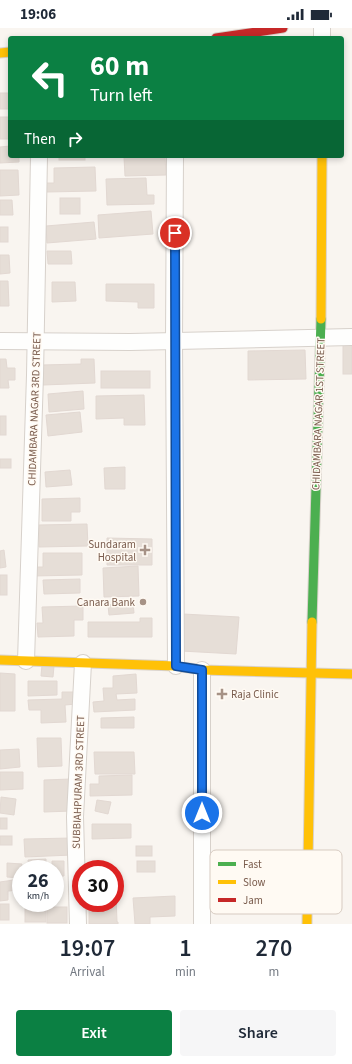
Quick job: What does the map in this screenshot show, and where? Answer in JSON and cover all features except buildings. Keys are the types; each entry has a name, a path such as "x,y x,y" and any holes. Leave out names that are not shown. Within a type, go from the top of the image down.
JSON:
{"street":[{"path":"229,36 283,28"},
{"name":"CHIDAMBARA NAGAR 3RD STREET","path":"26,661 36,341 39,158"},
{"path":"175,158 174,341 176,666"},
{"name":"CHIDAMBARA NAGAR 1ST STREET","path":"308,850 310,672 321,338 322,158"},
{"path":"0,341 174,341 352,337"},
{"path":"0,660 176,666 202,670 352,674"},
{"name":"SUBBIAHPURAM 3RD STREET","path":"78,924 75,817 82,663"},
{"path":"202,670 202,924"},
{"name":"CHIDAMBARA NAGAR 1ST STREET","path":"307,914 307,924"}],"traffic: fast":[{"path":"312,622 321,319"}],"traffic: slow":[{"path":"0,53 8,52"},
{"path":"321,319 322,158"},
{"path":"308,850 312,622"},
{"path":"0,660 176,666 202,670 352,674"},
{"path":"307,914 307,924"}],"traffic: jam":[{"path":"229,36 283,28"}],"place":[{"name":"Sundaram Hospital","path":"145,550"},
{"name":"Canara Bank","path":"143,602"},
{"name":"Raja Clinic","path":"222,694"}],"route":[{"path":"175,233 174,341 176,666 202,670 202,813"}]}
